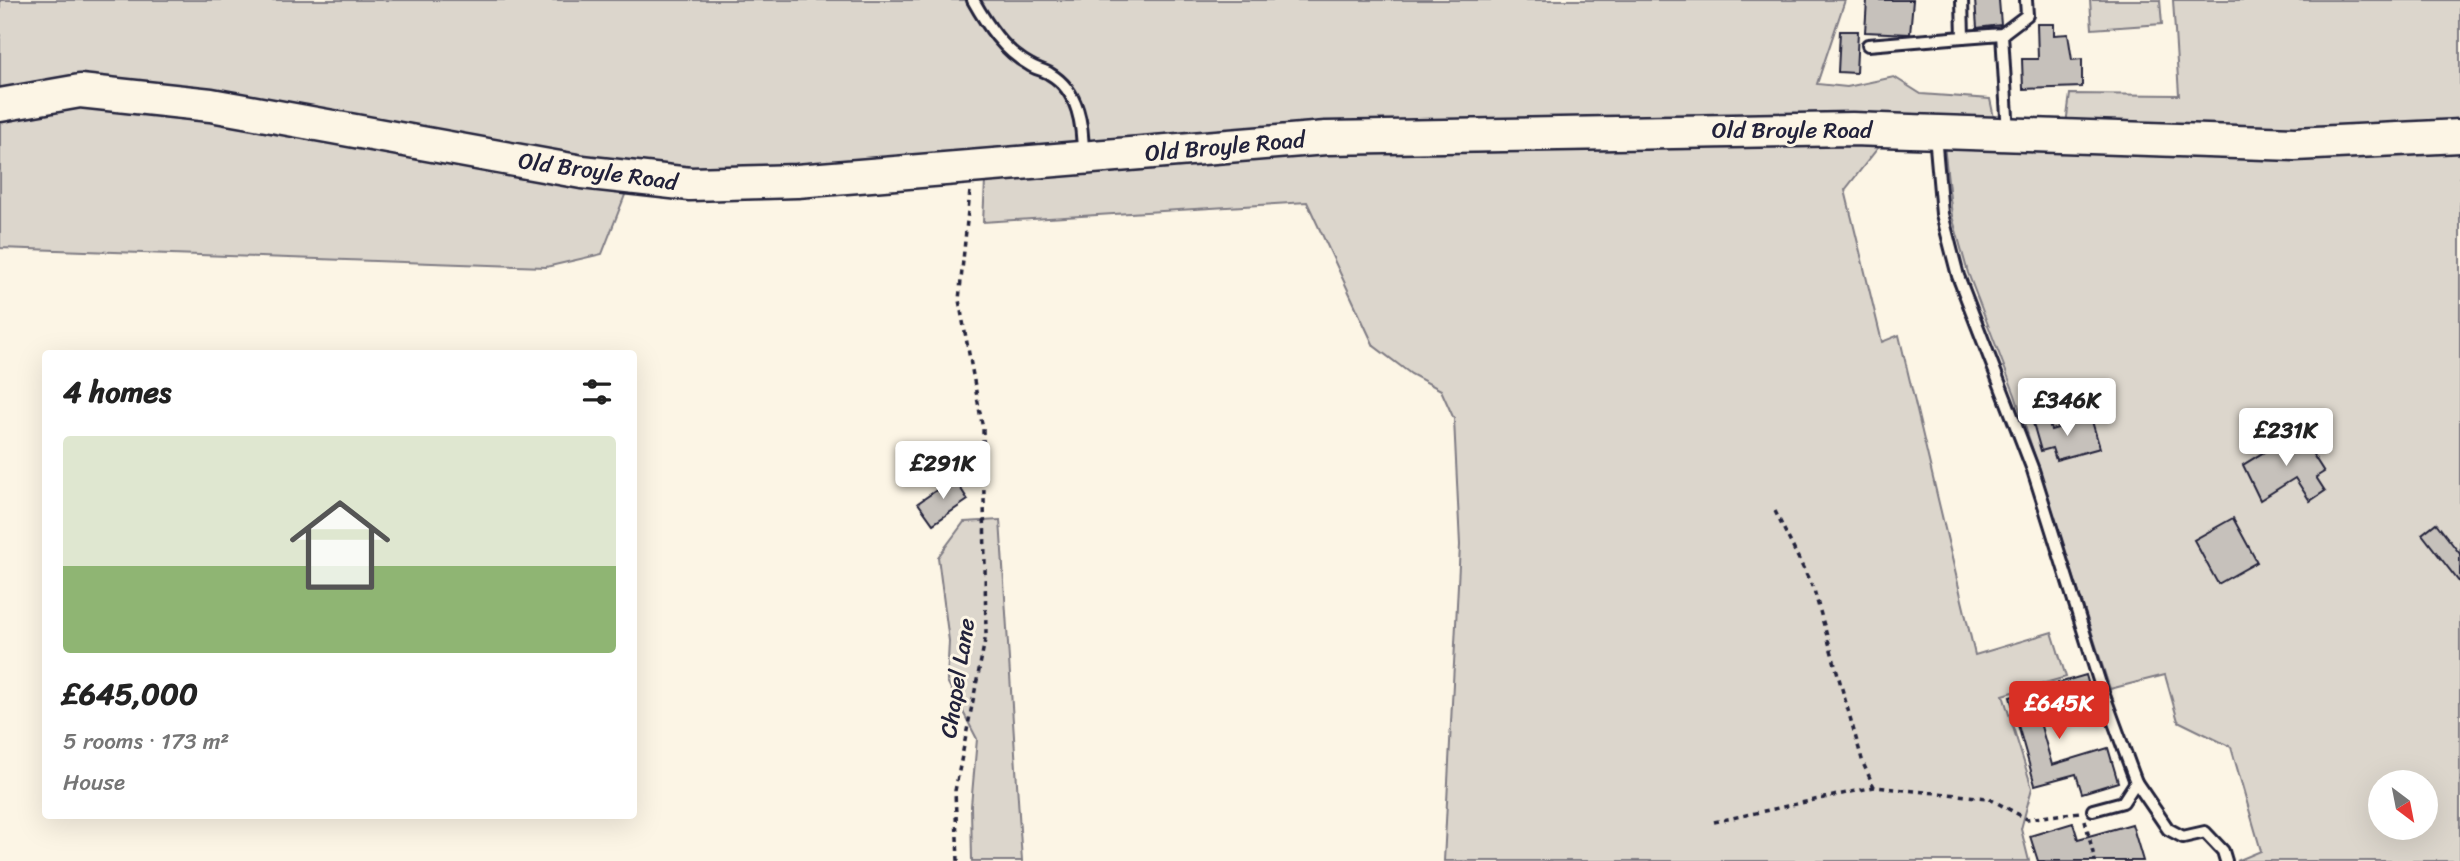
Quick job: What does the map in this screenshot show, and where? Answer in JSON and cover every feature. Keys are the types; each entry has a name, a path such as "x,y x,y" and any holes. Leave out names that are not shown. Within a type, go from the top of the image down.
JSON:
{"main road":[{"name":"Old Broyle Road","path":"0,105 80,91 211,105 582,172 679,183 797,181 1326,138 1583,131 1852,129 2295,144 2460,136"}],"lane":[{"path":"973,0 989,29 1013,52 1030,65 1052,74 1068,91 1078,108 1083,127 1084,159"},
{"path":"1962,0 1963,37"},
{"path":"1868,45 2002,34 2027,15 2026,0"},
{"path":"2002,34 2008,135"},
{"path":"1934,132 1942,214 1958,276 2033,470 2102,690 2136,782 2168,829 2183,837 2205,832 2223,851 2225,861"},
{"path":"2092,810 2123,802 2136,782"}],"path":[{"name":"Chapel Lane","path":"958,861 955,791 986,635 983,429 959,300 973,168"},
{"path":"1776,510 1814,590 1863,763 1874,787"},
{"path":"1714,822 1874,787 1988,798 2027,819 2092,810"},
{"path":"2092,810 2084,821 2095,861"}],"shaded area":[{"path":"0,0 1845,0 1817,84 1847,87 1894,77 1921,94 1990,99 2000,146 2063,147 2070,94 2179,95 2173,0 2460,0 2460,861 2237,861 2261,851 2231,747 2178,721 2165,675 2110,689 2015,395 1968,273 1952,216 1944,145 1881,144 1845,190 1882,342 1899,335 1975,655 2052,632 2066,677 2003,695 2032,788 2021,829 2029,861 1444,861 1460,545 1454,419 1441,390 1411,374 1374,346 1307,202 983,222 986,161 634,172 602,254 546,267 0,248"},
{"path":"2090,0 2160,0 2162,24 2092,29"},
{"path":"1000,520 1022,861 972,861 971,806 977,739 947,681 949,641 938,557 964,522"}],"building":[{"path":"1867,0 1913,0 1910,34 1865,32"},
{"path":"1975,0 1999,0 2001,25 1977,28"},
{"path":"2037,24 2054,24 2054,35 2068,34 2072,60 2082,59 2082,87 2023,89 2022,59 2038,59"},
{"path":"1840,31 1858,31 1856,73 1838,72"},
{"path":"2091,418 2100,448 2056,460 2052,448 2041,451 2033,423 2048,419 2051,430"},
{"path":"2298,431 2324,472 2316,477 2325,491 2310,501 2295,478 2260,500 2243,465"},
{"path":"954,478 968,500 933,524 918,503"},
{"path":"2233,518 2257,562 2218,584 2194,540"},
{"path":"2436,523 2460,554 2460,583 2422,534"},
{"path":"2086,675 2090,689 2035,705 2052,765 2108,748 2118,782 2082,793 2076,774 2035,785 2010,697"},
{"path":"2073,823 2078,839 2132,824 2143,861 2038,861 2030,836"}]}
